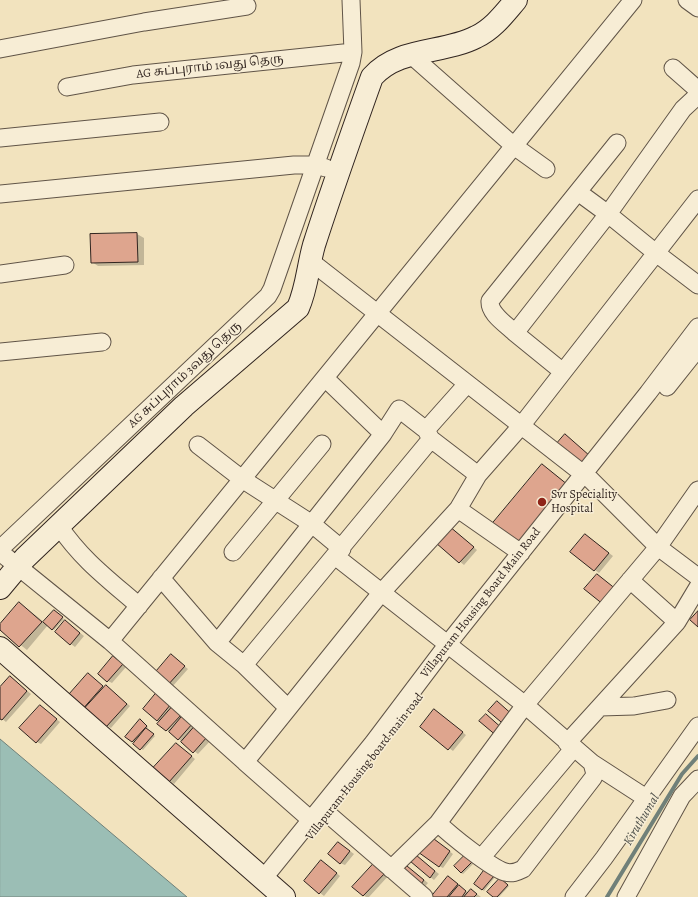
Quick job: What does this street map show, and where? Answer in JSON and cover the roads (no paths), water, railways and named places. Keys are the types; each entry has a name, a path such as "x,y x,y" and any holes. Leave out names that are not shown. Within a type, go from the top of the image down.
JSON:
{"street":[{"path":"0,588 6,557 175,397 256,325 298,308 303,296 326,168 360,66 351,0"},
{"path":"360,66 381,66 394,60 461,44 476,38 488,31 516,0"},
{"path":"110,641 633,0"},
{"path":"687,0 698,8"},
{"path":"0,50 144,22 247,6"},
{"path":"411,55 514,146 546,169"},
{"name":"AG சுப்புராம் 1வது தெரு","path":"67,87 134,75 360,66"},
{"path":"673,68 698,90"},
{"path":"515,333 608,214 683,108 698,95"},
{"path":"0,138 160,122"},
{"path":"563,372 515,333 493,311 490,306 490,301 618,143"},
{"path":"0,194 294,165 326,168"},
{"name":"AG சுப்புராம் 3வது தெரு","path":"256,325 326,168"},
{"path":"578,192 698,285"},
{"path":"245,762 381,593 458,509 478,475 521,426 698,199"},
{"path":"309,260 587,478 658,547 698,578"},
{"path":"0,274 64,265"},
{"name":"Villapuram Housing Board Main Road","path":"273,887 311,820 451,649 481,604 520,552 587,478 698,327"},
{"path":"0,352 102,342"},
{"name":"Villapuram Housing board main road","path":"273,887 451,649 587,478 698,348"},
{"path":"325,378 384,434"},
{"path":"244,665 338,552 467,384"},
{"path":"217,643 384,434 399,409 428,435 478,475"},
{"path":"233,552 322,444"},
{"path":"198,445 242,479 312,524 338,552 381,593 451,649 525,705 570,746 592,763 646,798"},
{"path":"6,557 59,526 122,448"},
{"path":"391,869 438,823 525,705 658,547 698,490"},
{"path":"458,509 520,552"},
{"path":"59,526 74,548 139,606"},
{"path":"6,557 110,641 311,820 328,814 424,897"},
{"path":"162,578 217,643 244,665 288,708"},
{"path":"630,580 677,622"},
{"path":"482,857 600,707 677,622 698,587"},
{"path":"0,648 273,887"},
{"path":"600,707 634,706 667,700"},
{"path":"574,897 698,726"},
{"path":"438,823 450,834 504,872 517,872 523,869 593,778 595,774 592,763"},
{"path":"626,897 682,796 698,779"}],"water":[{"path":"0,739 187,897 0,897"}],"waterway":[{"name":"Kiruthumal","path":"607,897 682,774 698,756"}],"place":[{"name":"Svr Speciality Hospital","path":"542,502"}]}
